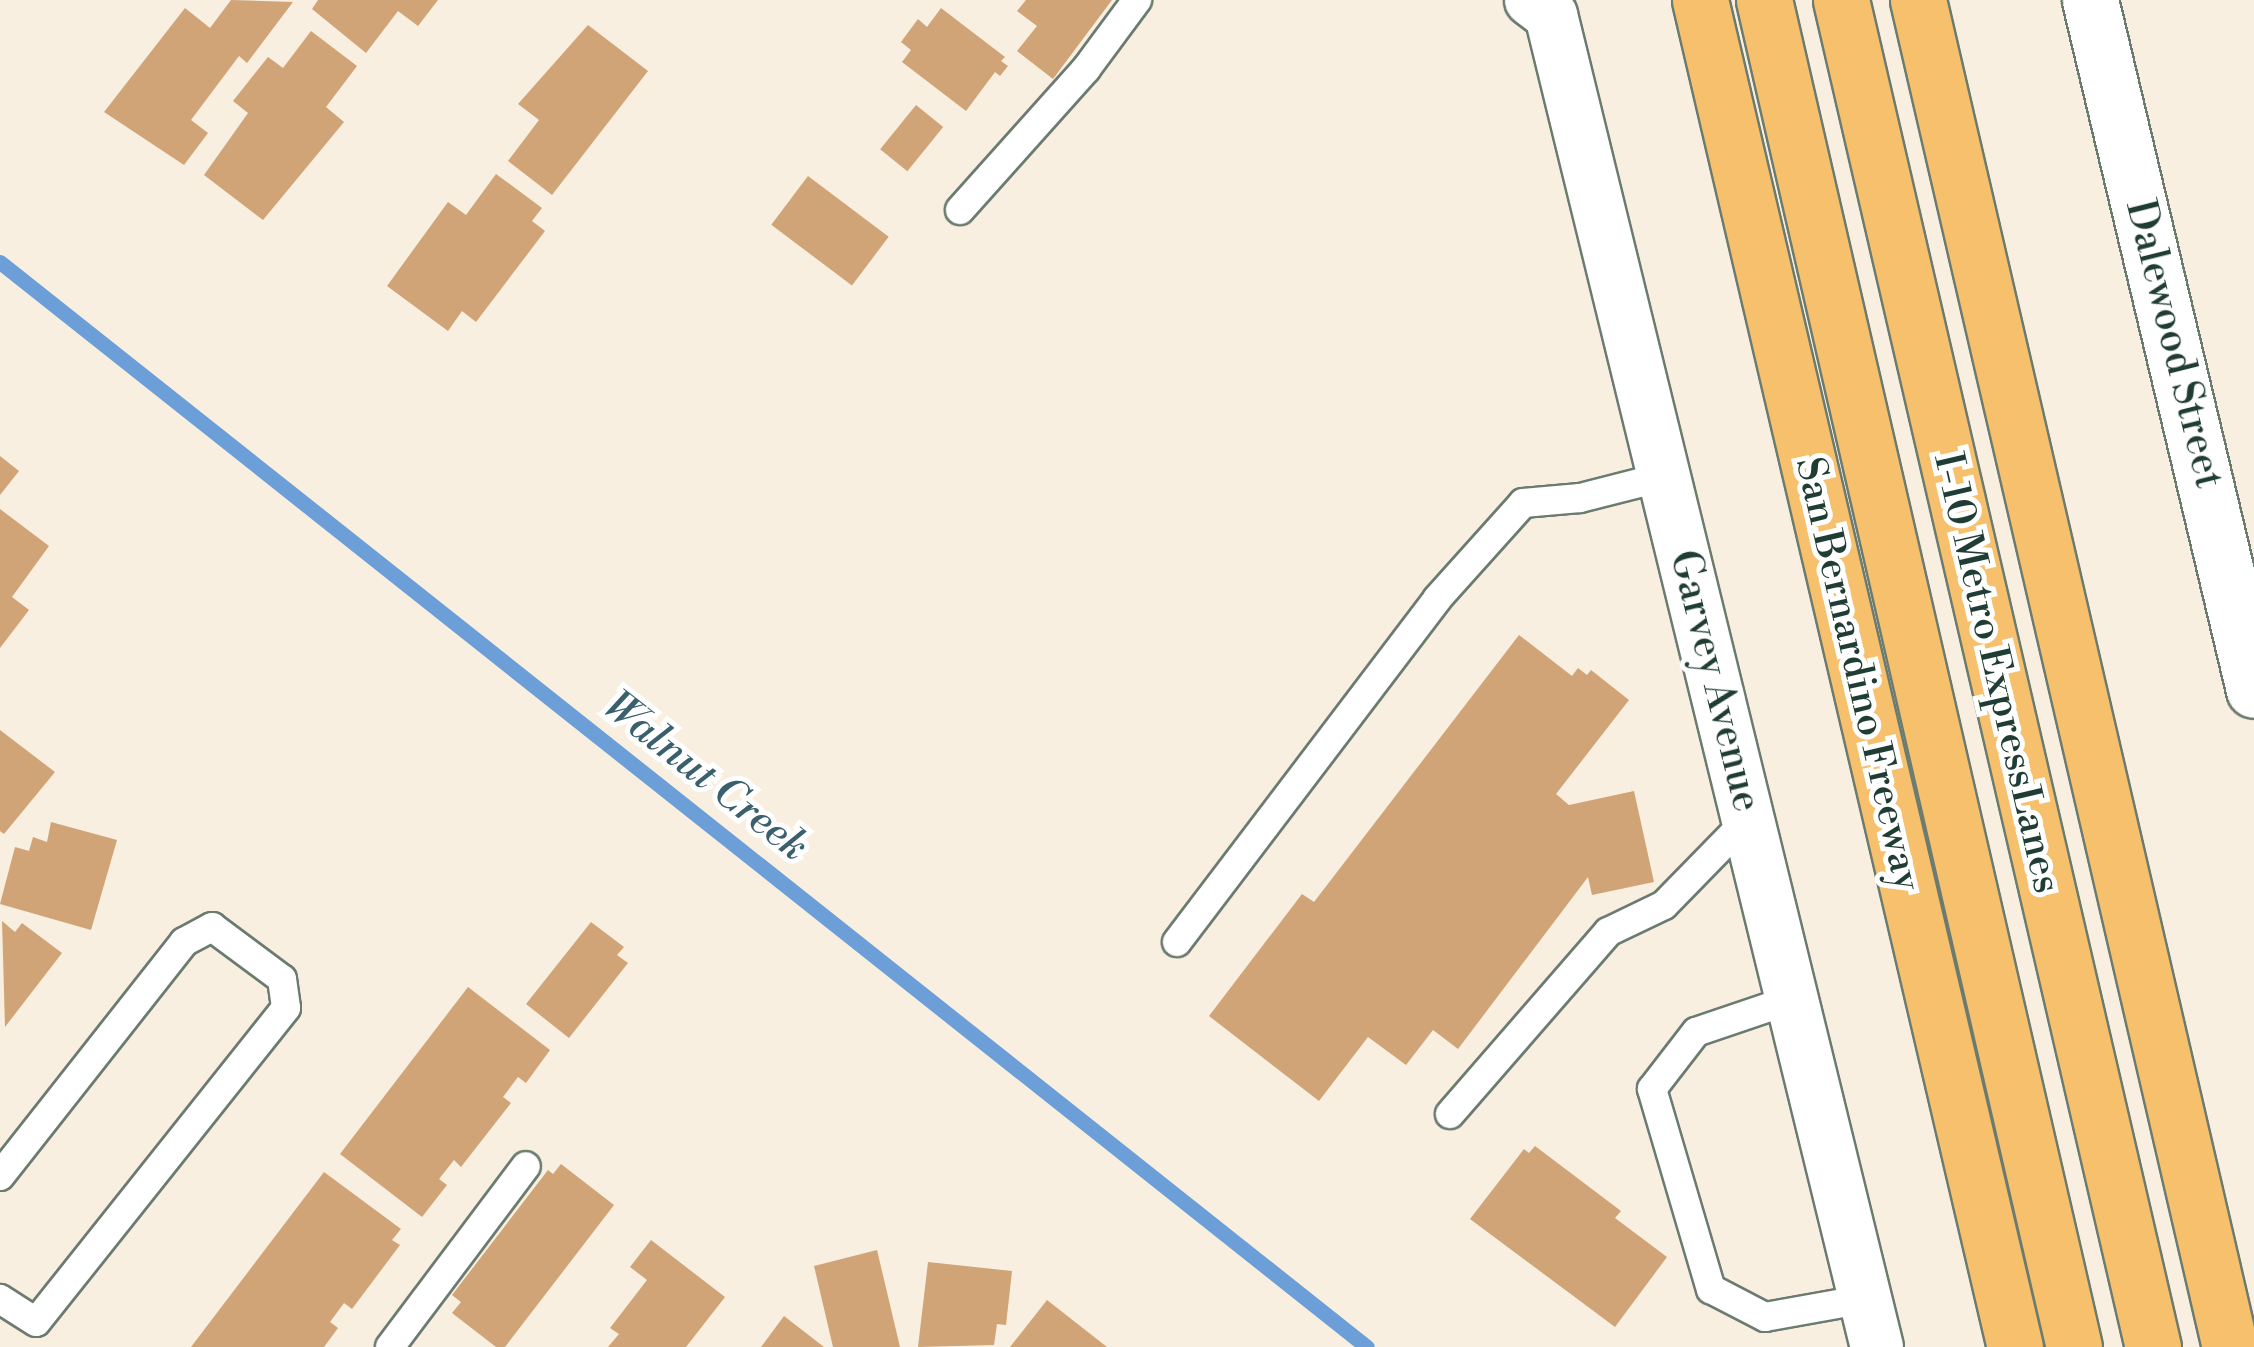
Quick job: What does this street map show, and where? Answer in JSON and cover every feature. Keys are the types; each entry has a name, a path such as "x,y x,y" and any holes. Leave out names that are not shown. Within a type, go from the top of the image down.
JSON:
{"highway":[{"name":"San Bernardino Freeway","path":"1700,0 2015,1347"},
{"name":"I-10 Metro ExpressLanes","path":"1764,0 2074,1347"},
{"name":"I-10 Metro ExpressLanes","path":"1841,0 2153,1347"},
{"path":"1918,0 2230,1347"}],"street":[{"name":"Dalewood Street","path":"2090,0 2242,582 2254,690"},
{"name":"Garvey Avenue","path":"1541,8 1666,476 1871,1323"}],"lane":[{"path":"960,210 1086,69 1137,0"},
{"path":"1177,942 1437,599 1523,503 1580,498 1666,476"},
{"path":"1450,1114 1608,932 1664,905 1749,818"},
{"path":"0,1176 184,942 212,928 282,979 286,1008 36,1322 0,1299"},
{"path":"1793,999 1696,1032 1652,1089 1711,1289 1765,1318 1871,1323"},
{"path":"390,1347 526,1166"}],"building":[{"path":"231,0 293,2 247,63 239,56 191,120 208,133 184,165 104,112 185,8 210,28"},
{"path":"318,0 438,0 418,26 398,11 366,53 312,9"},
{"path":"1026,0 1112,0 1053,79 1017,51 1037,26 1017,11"},
{"path":"941,8 1005,57 1001,61 1008,66 1000,76 995,72 966,111 902,62 911,50 901,42 918,19 927,27"},
{"path":"588,25 648,71 552,195 508,161 539,120 518,104"},
{"path":"311,31 357,66 326,107 344,122 263,220 204,175 248,113 233,101 268,57 283,68"},
{"path":"916,105 943,127 907,171 880,149"},
{"path":"496,174 542,208 532,221 545,231 476,322 462,311 448,331 387,286 448,202 466,215"},
{"path":"808,176 889,237 852,286 771,225"},
{"path":"0,456 19,471 0,495"},
{"path":"0,509 49,546 12,597 29,610 0,648"},
{"path":"1519,635 1572,676 1578,668 1587,675 1591,670 1629,700 1556,794 1569,805 1634,791 1654,882 1592,895 1588,877 1458,1049 1433,1030 1406,1065 1368,1037 1319,1101 1209,1016 1302,894 1314,902"},
{"path":"0,730 55,772 4,834 0,831"},
{"path":"51,822 117,840 91,930 0,904 15,847 29,851 33,837 47,842"},
{"path":"2,921 15,932 22,923 62,953 5,1027"},
{"path":"591,922 624,947 617,955 628,963 569,1038 526,1004"},
{"path":"468,987 550,1050 526,1083 518,1077 503,1097 511,1103 461,1167 454,1160 439,1179 447,1185 422,1217 340,1154"},
{"path":"1535,1146 1621,1211 1615,1218 1667,1257 1615,1327 1470,1219 1524,1149 1529,1153"},
{"path":"561,1164 614,1205 505,1347 496,1347 452,1313 461,1302 452,1295 548,1170 553,1174"},
{"path":"324,1172 401,1229 392,1240 400,1245 352,1309 344,1303 330,1322 338,1328 324,1347 191,1347"},
{"path":"651,1240 725,1297 686,1347 608,1347 619,1334 610,1328 647,1280 630,1267"},
{"path":"877,1250 900,1347 833,1347 814,1266"},
{"path":"928,1262 1012,1271 1006,1325 997,1324 994,1345 918,1347"},
{"path":"1047,1300 1107,1347 1010,1347"},
{"path":"784,1316 824,1347 761,1347"}],"waterway":[{"name":"Walnut Creek","path":"0,262 1367,1347"}]}
